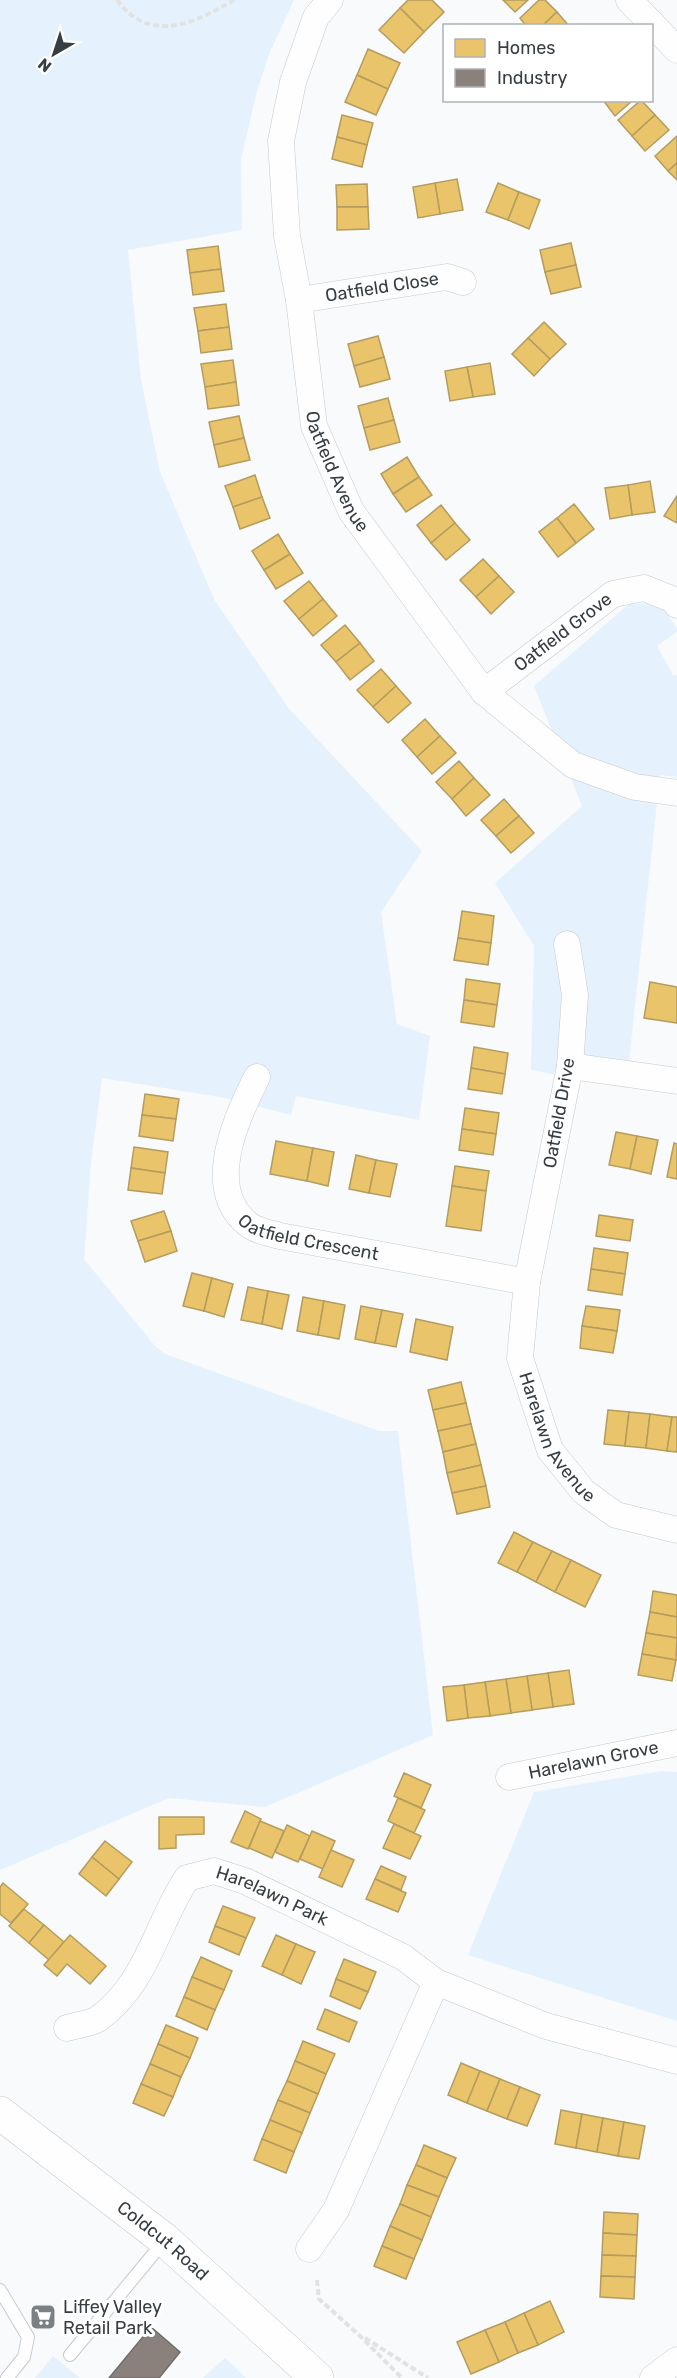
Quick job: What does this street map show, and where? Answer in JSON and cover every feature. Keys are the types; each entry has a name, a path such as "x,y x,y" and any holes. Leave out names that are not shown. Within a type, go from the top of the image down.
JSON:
{"main road":[{"name":"Coldcut Road","path":"0,2113 165,2240 317,2378"}],"street":[{"name":"Oatfield Avenue","path":"330,0 316,17 293,82 281,141 287,236 299,300 314,426 351,510 484,692 573,765 635,787 677,793"},
{"path":"629,0 652,24"},
{"path":"653,25 677,50"},
{"name":"Oatfield Close","path":"299,300 447,277 463,282"},
{"name":"Oatfield Grove","path":"484,692 613,594 644,588 674,600 677,605"},
{"name":"Oatfield Drive","path":"526,1282 570,1066 575,995 567,944"},
{"path":"570,1066 677,1081"},
{"name":"Oatfield Crescent","path":"257,1077 236,1117 224,1181 233,1209 250,1226 280,1236 526,1282"},
{"name":"Harelawn Avenue","path":"526,1282 520,1358 550,1450 584,1492 616,1515 677,1530"},
{"name":"Harelawn Grove","path":"509,1777 677,1743"},
{"name":"Harelawn Park","path":"67,2028 97,2020 131,1986 150,1956 171,1901 187,1878 214,1871 245,1881 401,1956 436,1982 546,2026 677,2061"},
{"path":"309,2249 336,2210 436,1982"},
{"path":"653,2378 677,2360"}],"lane":[{"path":"70,2355 165,2240"},
{"path":"0,2290 28,2337 24,2357 7,2378"}],"path":[{"path":"117,0 135,19 151,26 167,26 184,24 212,13 234,0"},
{"path":"317,2280 319,2299 402,2378"},
{"path":"359,2335 428,2378"}],"shaded area":[{"path":"0,0 294,0 270,52 257,91 241,159 242,230 128,250 141,380 160,472 215,601 290,710 422,851 381,912 397,1024 430,1036 419,1120 296,1096 291,1115 220,1097 102,1078 91,1163 84,1259 155,1346 165,1354 379,1431 398,1431 433,1735 265,1807 169,1798 0,1870"},
{"path":"659,603 677,628 677,632 657,646 673,675 677,675 677,777 660,775 626,1088 531,1070 534,946 495,883 582,806 534,686 629,604"},
{"path":"662,1771 677,1772 677,2021 468,1955 534,1792"},
{"path":"53,2356 80,2378 35,2378"},
{"path":"225,2358 246,2378 203,2378"}],"building: Homes":[{"path":"408,0 432,0 444,12 424,32 400,8"},
{"path":"503,0 528,0 515,12"},
{"path":"539,0 545,0 557,12 544,24 524,24 520,18"},
{"path":"400,8 424,32 404,53 379,30"},
{"path":"557,12 567,24 544,24"},
{"path":"368,49 400,63 388,89 357,75"},
{"path":"357,75 388,89 376,115 345,102"},
{"path":"604,102 631,102 615,116"},
{"path":"639,102 643,102 655,115 632,136 618,120"},
{"path":"342,115 373,123 367,145 337,137"},
{"path":"655,115 669,130 645,151 632,136"},
{"path":"677,136 677,163 668,171 655,156"},
{"path":"337,137 367,145 362,167 332,159"},
{"path":"677,163 677,180 668,171"},
{"path":"457,179 463,210 440,214 435,183"},
{"path":"435,183 440,214 418,218 413,187"},
{"path":"498,183 519,192 508,220 486,212"},
{"path":"367,184 368,207 337,207 336,185"},
{"path":"519,192 540,200 529,229 508,220"},
{"path":"337,207 368,207 369,229 337,230"},
{"path":"571,243 576,265 545,272 540,250"},
{"path":"218,246 221,269 190,273 187,250"},
{"path":"576,265 581,287 551,294 545,272"},
{"path":"221,269 224,291 193,295 190,273"},
{"path":"226,304 229,327 198,331 194,308"},
{"path":"544,322 566,344 550,359 528,338"},
{"path":"229,327 232,349 201,353 198,331"},
{"path":"378,336 384,357 354,366 348,344"},
{"path":"528,338 550,359 534,376 512,354"},
{"path":"384,357 390,379 360,387 354,366"},
{"path":"233,360 236,382 205,387 201,364"},
{"path":"490,363 495,394 473,397 467,367"},
{"path":"467,367 473,397 450,401 445,371"},
{"path":"236,382 239,405 208,409 205,387"},
{"path":"388,398 394,420 364,428 358,406"},
{"path":"239,416 244,438 214,445 209,422"},
{"path":"394,420 400,442 370,450 364,428"},
{"path":"244,438 250,460 219,467 214,445"},
{"path":"407,457 419,477 393,494 381,474"},
{"path":"255,475 262,497 233,507 225,486"},
{"path":"419,477 432,495 406,512 393,494"},
{"path":"650,481 655,512 632,515 628,485"},
{"path":"628,485 632,515 610,519 605,488"},
{"path":"677,496 677,523 664,516"},
{"path":"262,497 270,518 240,529 233,507"},
{"path":"574,504 594,529 576,543 557,518"},
{"path":"441,505 455,523 431,543 417,525"},
{"path":"557,518 576,543 558,557 539,532"},
{"path":"455,523 470,540 446,560 431,543"},
{"path":"278,534 290,554 264,570 252,551"},
{"path":"290,554 303,573 276,589 264,570"},
{"path":"483,559 499,576 476,597 460,580"},
{"path":"499,576 514,592 491,614 476,597"},
{"path":"309,581 323,599 299,619 284,601"},
{"path":"323,599 337,616 313,636 299,619"},
{"path":"345,625 360,643 336,662 321,645"},
{"path":"360,643 374,661 350,680 336,662"},
{"path":"381,669 396,686 373,707 357,690"},
{"path":"396,686 411,703 388,723 373,707"},
{"path":"425,719 440,736 417,757 402,740"},
{"path":"440,736 456,753 432,774 417,757"},
{"path":"459,761 474,778 452,799 436,782"},
{"path":"474,778 490,795 466,816 452,799"},
{"path":"504,799 519,816 496,836 481,820"},
{"path":"519,816 534,833 511,853 496,836"},
{"path":"462,911 494,916 491,943 458,938"},
{"path":"458,938 491,943 488,965 454,960"},
{"path":"466,979 500,984 497,1005 464,1000"},
{"path":"650,982 677,987 677,1023 644,1018"},
{"path":"464,1000 497,1005 494,1027 461,1022"},
{"path":"474,1047 508,1053 505,1074 471,1068"},
{"path":"471,1068 505,1074 502,1094 468,1089"},
{"path":"145,1094 179,1099 176,1119 142,1115"},
{"path":"465,1108 499,1113 496,1134 462,1129"},
{"path":"142,1115 176,1119 173,1141 139,1136"},
{"path":"462,1129 496,1134 493,1155 459,1150"},
{"path":"616,1132 637,1136 630,1169 609,1165"},
{"path":"637,1136 658,1140 651,1174 630,1169"},
{"path":"276,1141 313,1148 307,1181 270,1174"},
{"path":"674,1143 677,1144 677,1179 667,1177"},
{"path":"134,1147 168,1152 165,1173 131,1168"},
{"path":"313,1148 334,1152 328,1186 307,1181"},
{"path":"356,1155 376,1160 369,1193 349,1189"},
{"path":"376,1160 397,1164 390,1197 369,1193"},
{"path":"455,1166 489,1171 486,1191 452,1186"},
{"path":"131,1168 165,1173 162,1194 128,1190"},
{"path":"452,1186 486,1191 481,1231 446,1226"},
{"path":"164,1211 171,1231 138,1241 131,1221"},
{"path":"599,1215 633,1220 630,1241 596,1236"},
{"path":"171,1231 177,1251 145,1262 138,1241"},
{"path":"594,1248 628,1253 625,1274 591,1269"},
{"path":"591,1269 625,1274 622,1295 588,1290"},
{"path":"192,1273 212,1278 204,1311 183,1306"},
{"path":"212,1278 233,1284 224,1317 204,1311"},
{"path":"248,1287 268,1291 262,1324 241,1320"},
{"path":"268,1291 289,1295 282,1329 262,1324"},
{"path":"303,1297 324,1301 318,1335 297,1331"},
{"path":"324,1301 345,1305 339,1339 318,1335"},
{"path":"361,1306 382,1310 375,1343 355,1339"},
{"path":"586,1306 620,1310 617,1331 582,1326"},
{"path":"382,1310 403,1314 396,1347 375,1343"},
{"path":"416,1319 453,1327 447,1360 410,1352"},
{"path":"582,1326 617,1331 613,1353 580,1348"},
{"path":"461,1382 466,1403 433,1410 428,1390"},
{"path":"466,1403 471,1424 438,1431 433,1410"},
{"path":"608,1410 629,1412 625,1446 604,1444"},
{"path":"629,1412 650,1414 646,1448 625,1446"},
{"path":"650,1414 672,1417 667,1451 646,1448"},
{"path":"672,1417 677,1417 677,1452 667,1451"},
{"path":"471,1424 476,1444 443,1452 438,1431"},
{"path":"476,1444 481,1465 447,1473 443,1452"},
{"path":"481,1465 486,1486 452,1493 447,1473"},
{"path":"486,1486 490,1507 457,1514 452,1493"},
{"path":"514,1532 533,1542 517,1572 498,1563"},
{"path":"533,1542 552,1551 536,1582 517,1572"},
{"path":"552,1551 571,1560 555,1592 536,1582"},
{"path":"571,1560 601,1575 585,1607 555,1592"},
{"path":"653,1591 677,1595 677,1617 650,1612"},
{"path":"650,1612 677,1617 677,1638 646,1633"},
{"path":"646,1633 677,1638 676,1660 642,1654"},
{"path":"642,1654 676,1660 672,1681 638,1675"},
{"path":"569,1670 574,1704 553,1707 548,1673"},
{"path":"548,1673 553,1707 532,1710 527,1676"},
{"path":"527,1676 532,1710 511,1713 506,1679"},
{"path":"506,1679 511,1713 490,1716 485,1682"},
{"path":"485,1682 490,1716 468,1718 464,1685"},
{"path":"464,1685 468,1718 447,1721 443,1687"},
{"path":"404,1773 431,1785 421,1808 394,1796"},
{"path":"398,1798 425,1810 414,1833 388,1821"},
{"path":"245,1811 261,1819 248,1849 231,1842"},
{"path":"159,1817 204,1817 204,1834 176,1835 176,1848 159,1849"},
{"path":"260,1821 284,1831 272,1858 249,1848"},
{"path":"394,1824 421,1836 410,1859 383,1848"},
{"path":"287,1825 310,1836 298,1862 275,1852"},
{"path":"312,1831 335,1841 323,1869 300,1859"},
{"path":"105,1841 132,1862 119,1879 92,1857"},
{"path":"331,1850 354,1860 342,1887 319,1877"},
{"path":"92,1857 119,1879 106,1896 79,1874"},
{"path":"381,1866 406,1877 401,1890 375,1879"},
{"path":"375,1879 406,1893 398,1912 366,1899"},
{"path":"3,1883 28,1904 11,1923 0,1914 0,1887"},
{"path":"223,1906 255,1918 246,1938 215,1926"},
{"path":"24,1909 44,1925 29,1943 9,1926"},
{"path":"44,1925 64,1942 49,1960 29,1943"},
{"path":"215,1926 246,1938 239,1955 209,1942"},
{"path":"70,1935 106,1966 90,1984 67,1964 57,1976 44,1965"},
{"path":"276,1935 296,1944 282,1975 262,1966"},
{"path":"296,1944 315,1952 301,1984 282,1975"},
{"path":"201,1957 232,1971 224,1990 192,1977"},
{"path":"344,1959 376,1972 368,1992 336,1979"},
{"path":"192,1977 224,1990 215,2010 184,1997"},
{"path":"336,1979 368,1992 360,2009 330,1996"},
{"path":"184,1997 215,2010 207,2030 176,2016"},
{"path":"325,2009 357,2022 349,2042 317,2029"},
{"path":"166,2025 198,2038 190,2058 158,2044"},
{"path":"303,2041 335,2054 326,2074 295,2061"},
{"path":"158,2044 190,2058 181,2077 150,2064"},
{"path":"295,2061 326,2074 318,2094 287,2081"},
{"path":"461,2063 480,2071 467,2103 448,2095"},
{"path":"150,2064 181,2077 173,2097 141,2084"},
{"path":"480,2071 500,2079 487,2111 467,2103"},
{"path":"500,2079 520,2087 507,2119 487,2111"},
{"path":"287,2081 318,2094 310,2113 278,2100"},
{"path":"141,2084 173,2097 164,2116 133,2103"},
{"path":"520,2087 540,2095 527,2126 507,2119"},
{"path":"278,2100 310,2113 302,2133 270,2120"},
{"path":"561,2110 582,2114 576,2148 555,2144"},
{"path":"582,2114 603,2118 597,2152 576,2148"},
{"path":"603,2118 624,2122 618,2156 597,2152"},
{"path":"270,2120 302,2133 294,2152 262,2139"},
{"path":"624,2122 645,2126 639,2159 618,2156"},
{"path":"262,2139 294,2152 286,2173 254,2160"},
{"path":"424,2145 456,2158 447,2178 416,2165"},
{"path":"416,2165 447,2178 439,2197 407,2185"},
{"path":"407,2185 439,2197 431,2217 400,2204"},
{"path":"400,2204 431,2217 422,2240 390,2226"},
{"path":"604,2212 638,2214 637,2235 603,2233"},
{"path":"390,2226 422,2240 414,2259 382,2246"},
{"path":"603,2233 637,2235 636,2256 602,2255"},
{"path":"382,2246 414,2259 406,2279 374,2266"},
{"path":"602,2255 636,2256 635,2277 601,2276"},
{"path":"601,2276 635,2277 634,2299 600,2297"},
{"path":"550,2301 564,2332 538,2345 524,2313"},
{"path":"524,2313 538,2345 518,2353 505,2322"},
{"path":"505,2322 518,2353 499,2362 485,2330"},
{"path":"485,2330 499,2362 471,2374 457,2342"}],"building: Industry":[{"path":"151,2327 180,2352 159,2378 109,2378"}],"place":[{"name":"Liffey Valley Retail Park","path":"43,2317"}]}
